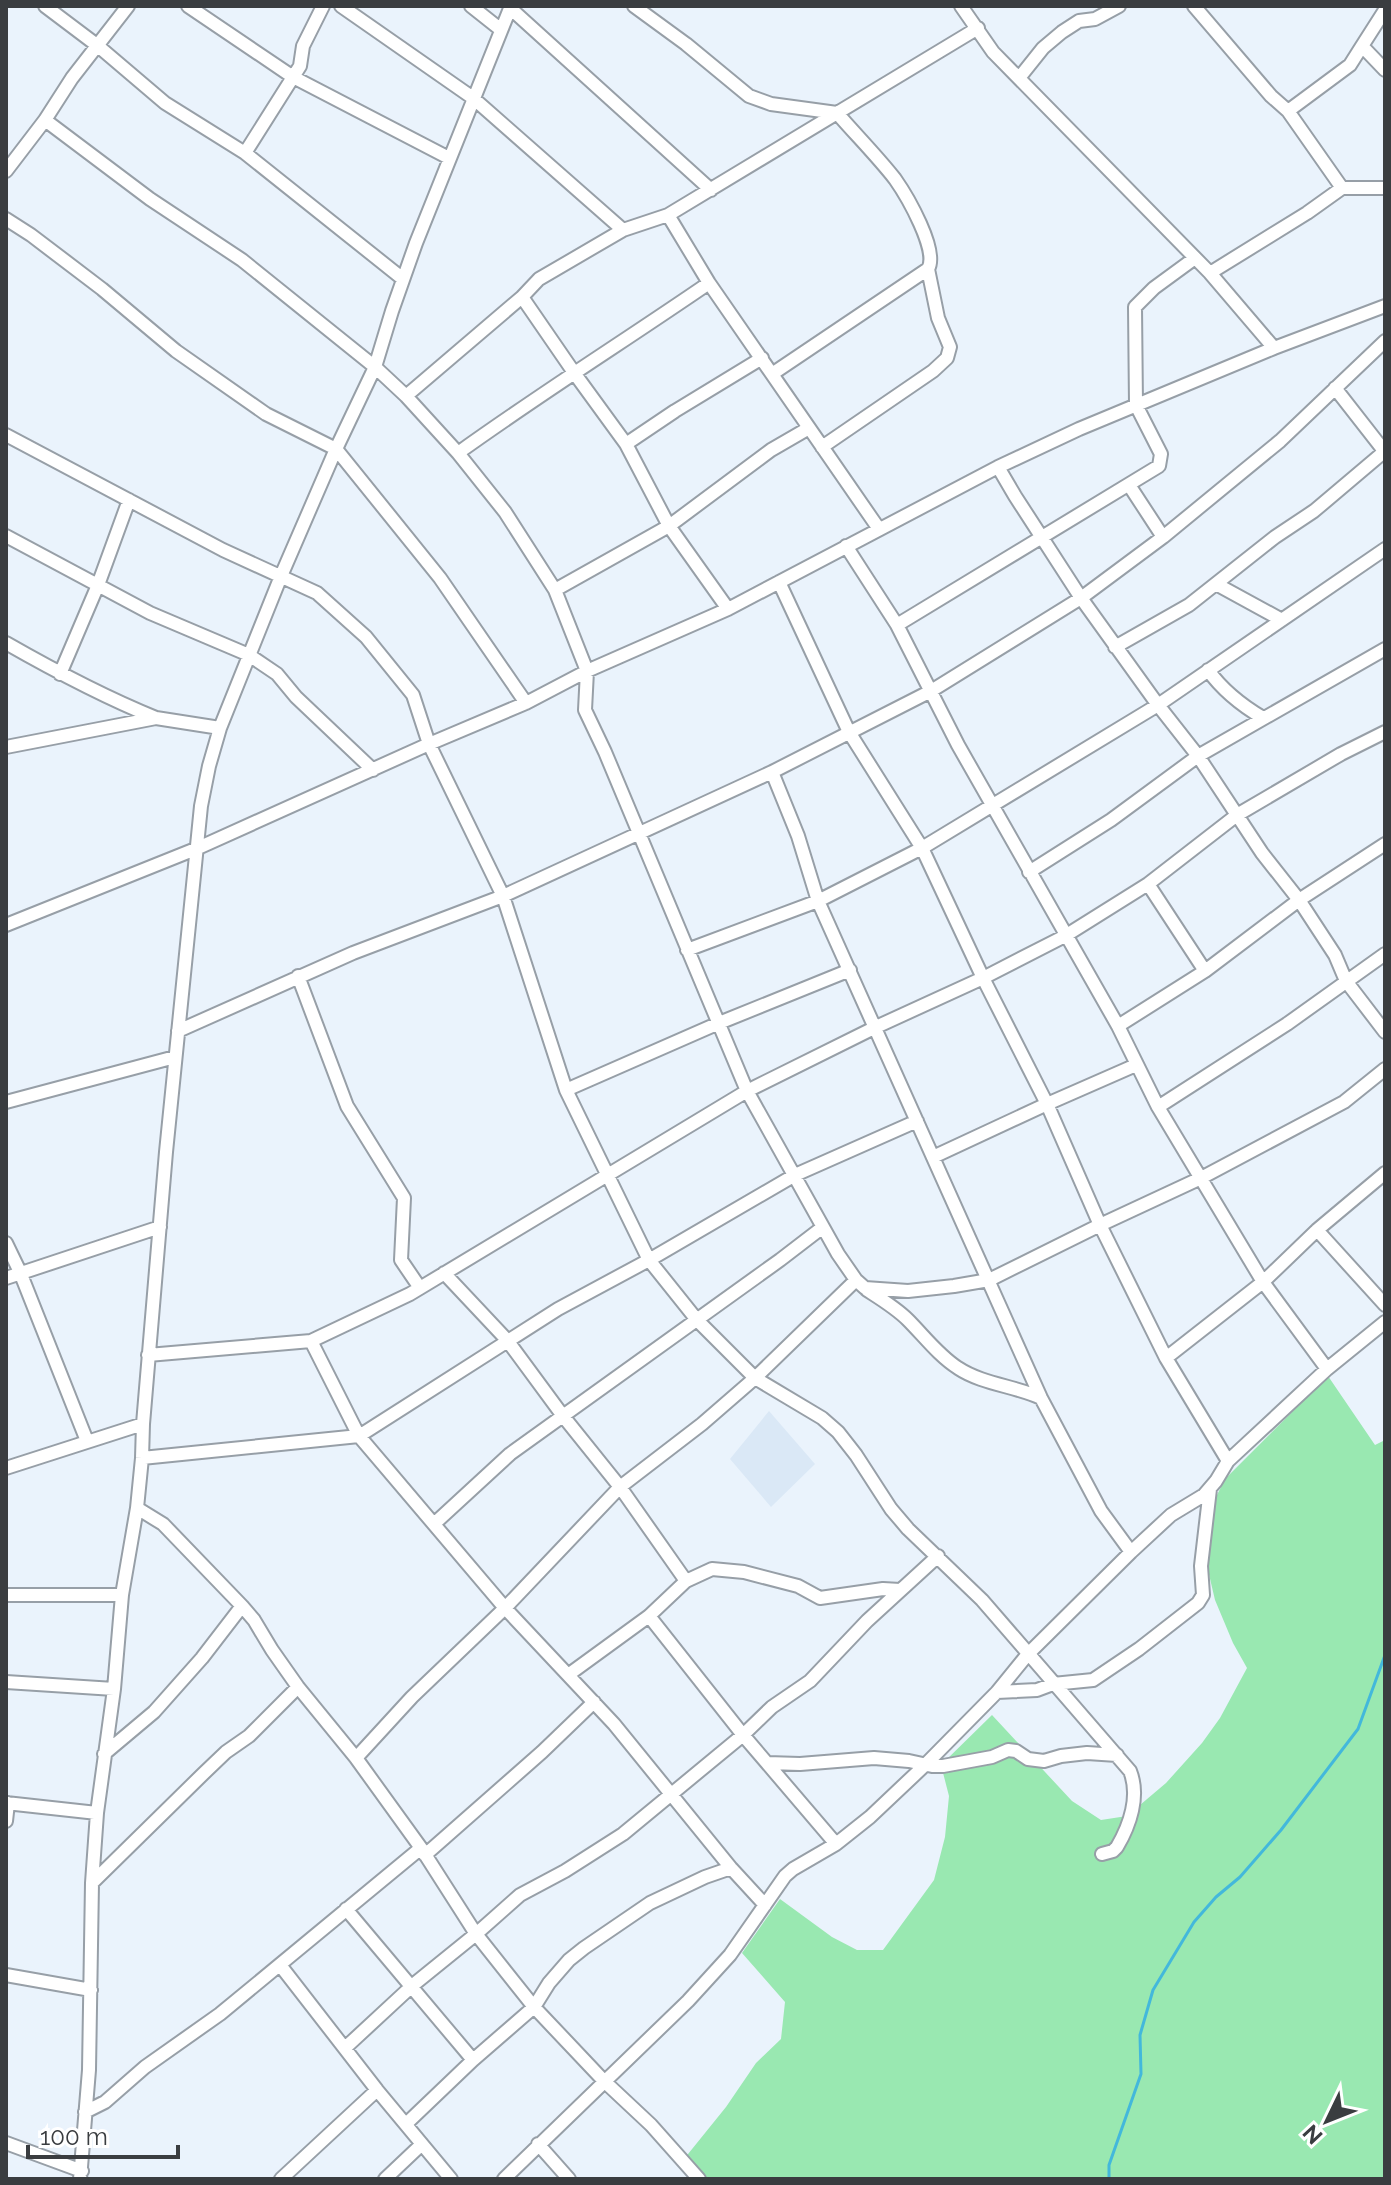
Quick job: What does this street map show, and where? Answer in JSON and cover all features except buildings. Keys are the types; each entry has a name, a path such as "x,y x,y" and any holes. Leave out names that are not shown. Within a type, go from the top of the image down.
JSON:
{"street":[{"path":"45,6 165,103 245,153 403,279"},
{"path":"6,171 128,6"},
{"path":"188,6 293,77 449,158"},
{"path":"245,153 300,66 303,46 323,6"},
{"path":"341,6 473,98 623,230"},
{"path":"471,6 500,29"},
{"path":"634,6 749,96 771,104 837,113 895,180 932,254 928,269 772,374"},
{"path":"961,6 993,52 1210,273 1274,348"},
{"path":"1019,78 1043,48 1062,32 1079,21 1095,19 1119,6"},
{"path":"1194,6 1271,96 1288,111 1342,188"},
{"path":"6,2143 81,2175 89,2070 92,1883 97,1813 114,1689 122,1595 137,1508 175,1057 201,806 220,728 281,576 375,367 403,279 510,7 711,190"},
{"path":"1288,111 1350,65 1385,10"},
{"path":"406,396 539,279 623,230 668,215 978,28"},
{"path":"1362,46 1385,70"},
{"path":"45,120 150,199 242,260 375,367 458,453 505,512 555,590 587,671 585,710 747,1091 823,1227 860,1284 905,1317 959,1370 1041,1398"},
{"path":"1210,273 1342,188 1385,188"},
{"path":"668,215 709,283 879,529"},
{"path":"6,219 43,244 176,351 266,414 336,449 440,578 526,703"},
{"path":"897,625 1159,466 1158,447 1136,405 1135,307 1154,288 1195,258"},
{"path":"822,447 933,371 947,358 950,347 938,318 928,269"},
{"path":"458,453 709,283"},
{"path":"522,297 626,444 669,526 728,609"},
{"path":"6,925 198,848 526,703 587,671 728,609 998,467 1079,429 1274,348 1385,306"},
{"path":"178,1031 353,953 503,896 772,772 931,691 1081,598 1163,537 1280,441 1385,341"},
{"path":"626,444 762,358"},
{"path":"1115,647 1189,605 1275,537 1314,511 1385,451 1335,388"},
{"path":"555,590 669,526 771,450 809,428"},
{"path":"6,435 223,550 317,593 366,637 413,695 429,744 503,896 566,1090 649,1260 697,1320 755,1378 822,1418 838,1432 900,1519 982,1600 1130,1771 1135,1783 1134,1806 1117,1847 1102,1854"},
{"path":"998,467 1081,598 1198,756 1262,853 1299,900 1335,955 1346,981 1385,1032"},
{"path":"1129,485 1163,537"},
{"path":"60,674 98,585 129,500"},
{"path":"6,536 150,613 249,655 277,674 296,697 373,770"},
{"path":"846,546 897,625 992,807 1118,1026 1158,1107 1263,1282 1327,1369"},
{"path":"687,950 818,901 922,848 1158,705 1385,549"},
{"path":"779,582 849,732 922,848 1166,1358 1228,1461"},
{"path":"1216,584 1282,620"},
{"path":"6,643 114,701 156,718 220,728"},
{"path":"1029,872 1111,820 1198,756 1385,649"},
{"path":"1208,670 1230,695 1263,718"},
{"path":"6,747 156,718"},
{"path":"148,1355 311,1341 360,1319 420,1288 747,1091 1065,936 1148,884 1237,815 1385,732"},
{"path":"772,772 798,836 818,901 1041,1398 1101,1511 1131,1552"},
{"path":"1118,1026 1205,971 1299,900 1382,851"},
{"path":"1148,884 1205,971"},
{"path":"1158,1107 1287,1024 1385,954"},
{"path":"566,1090 850,970"},
{"path":"298,976 347,1106 404,1198 401,1260 420,1288"},
{"path":"6,1102 175,1057"},
{"path":"933,1157 1136,1065"},
{"path":"860,1284 908,1291 989,1280 1201,1178 1344,1102 1385,1069"},
{"path":"142,1458 359,1436 558,1309 795,1175 917,1121"},
{"path":"1166,1358 1263,1282 1317,1230 1385,1173"},
{"path":"6,1278 160,1227"},
{"path":"434,1524 510,1454 823,1227"},
{"path":"1317,1230 1385,1305"},
{"path":"6,1243 87,1441"},
{"path":"444,1273 507,1340 620,1487 686,1581"},
{"path":"356,1758 412,1697 505,1608 620,1487 702,1424 860,1284"},
{"path":"504,2179 688,2001 730,1955 785,1876 836,1844 870,1817 925,1765 997,1692 1028,1654 1160,1524 1210,1489 1228,1461 1327,1369 1385,1322"},
{"path":"311,1341 359,1436 505,1608 614,1724 731,1868 765,1905"},
{"path":"6,1468 143,1424"},
{"path":"997,1692 1037,1690 1053,1684 1093,1680 1198,1603 1203,1595 1201,1566 1210,1489"},
{"path":"137,1508 163,1524 254,1620 298,1687 356,1758 423,1851 476,1934 534,2007 651,2125 699,2179"},
{"path":"345,2048 413,1985 520,1895 623,1834 743,1735 772,1707 810,1681 938,1556"},
{"path":"568,1675 649,1616 686,1581 712,1569 744,1572 798,1586 820,1598 869,1590 900,1590"},
{"path":"6,1595 122,1595"},
{"path":"104,1754 154,1712 202,1658 242,1606"},
{"path":"649,1616 743,1735 836,1844"},
{"path":"6,1682 114,1689"},
{"path":"92,1883 226,1752 249,1736 298,1687"},
{"path":"85,2112 105,2102 145,2067 220,2014 346,1909 489,1799 594,1702"},
{"path":"767,1763 837,1763 874,1758 925,1765 964,1763 1008,1750 1028,1759 1044,1761 1087,1753 1117,1755"},
{"path":"6,1821 7,1803 97,1813"},
{"path":"406,2124 534,2007 549,1983 584,1948 650,1903 731,1868"},
{"path":"346,1909 473,2060"},
{"path":"280,1965 451,2179"},
{"path":"6,1975 91,1990"},
{"path":"281,2179 377,2090"},
{"path":"385,2179 422,2144"},
{"path":"538,2144 569,2179"}],"shaded area":[{"path":"769,1411 815,1464 771,1507 730,1459"}],"green space":[{"path":"1328,1376 1375,1445 1385,1440 1385,2179 702,2179 684,2159 756,2063 781,2039 785,2002 742,1953 780,1899 832,1937 857,1950 883,1950 934,1880 945,1837 949,1796 941,1765 992,1715 1072,1801 1101,1820 1127,1816 1166,1783 1202,1743 1220,1718 1247,1668 1215,1600 1207,1566 1207,1515 1225,1479"}],"waterway":[{"path":"1109,2179 1109,2165 1141,2074 1140,2035 1153,1990 1194,1922 1216,1897 1240,1877 1281,1830 1358,1729 1385,1655"}]}
